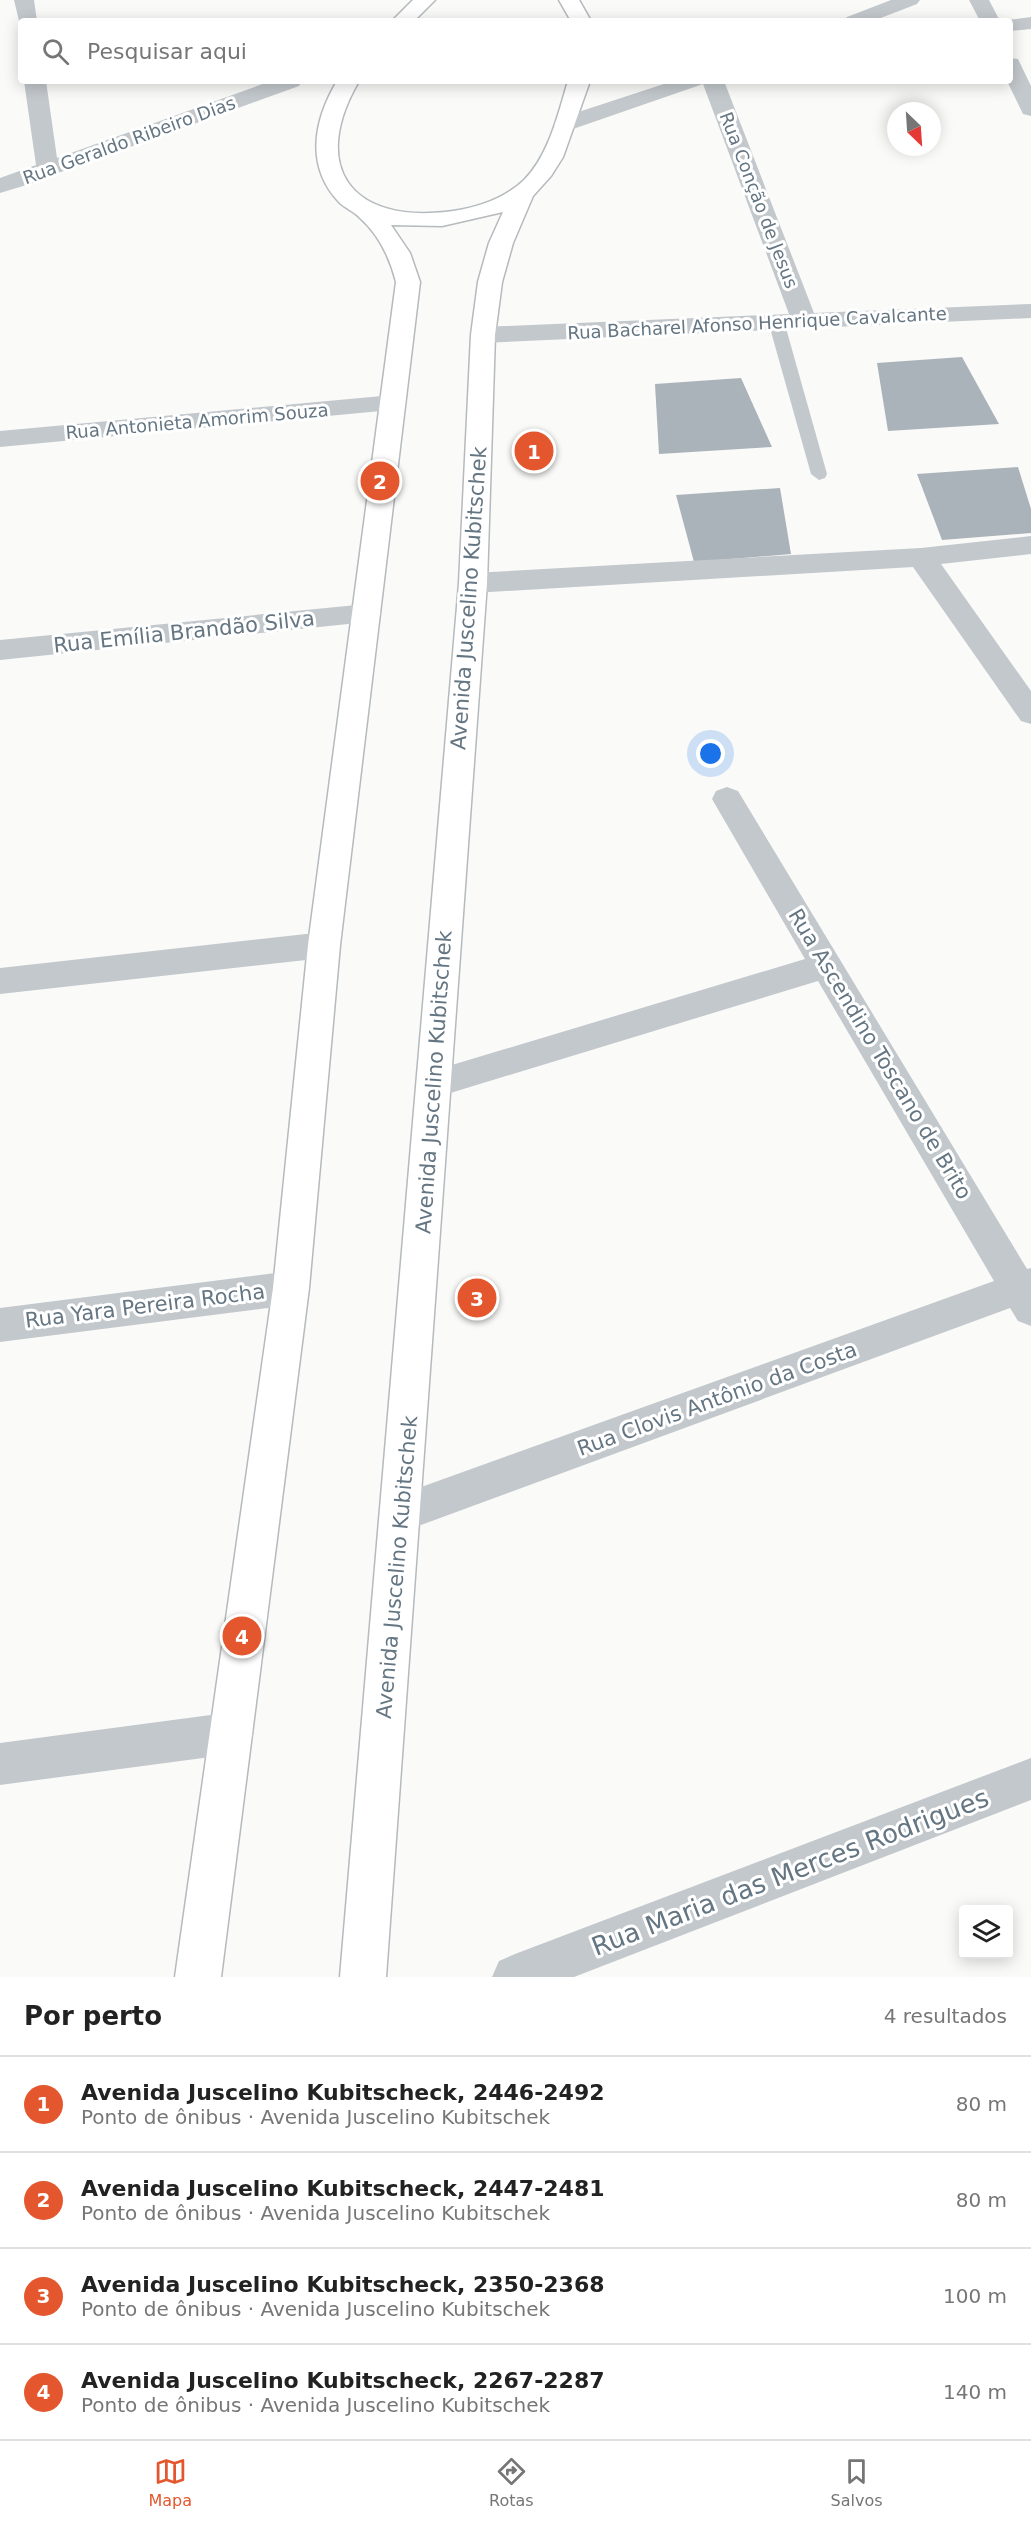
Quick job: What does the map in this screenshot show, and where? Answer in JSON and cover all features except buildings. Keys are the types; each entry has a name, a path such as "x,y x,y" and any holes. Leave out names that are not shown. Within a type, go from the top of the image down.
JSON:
{"main road":[{"path":"405,18 425,0"},
{"path":"569,0 580,18"},
{"path":"346,84 333,109 326,140 330,169 339,187 358,207 367,211 400,219 436,220 469,215 523,193 544,168 560,142 578,84"},
{"name":"Avenida Juscelino Kubitschek","path":"363,1977 402,1513 474,583 483,335 490,282 501,243 523,193"},
{"path":"198,1977 233,1733 291,1288 324,945 408,282 403,260 387,234 367,211"}],"street":[{"path":"24,0 27,18"},
{"path":"862,18 910,0"},
{"path":"979,0 988,18"},
{"path":"1013,25 1031,23"},
{"path":"1013,70 1031,109"},
{"path":"35,84 48,171"},
{"name":"Rua Geraldo Ribeiro Dias","path":"0,186 48,171 283,84"},
{"path":"566,124 686,84"},
{"name":"Rua Conção de Jesus","path":"714,84 804,320"},
{"name":"Rua Bacharel Afonso Henrique Cavalcante","path":"483,335 1031,311"},
{"name":"Rua Antonieta Amorim Souza","path":"0,439 393,403"},
{"path":"474,583 921,557 1031,545"},
{"path":"921,557 1031,714"},
{"name":"Rua Emília Brandão Silva","path":"0,650 367,614"},
{"name":"Rua Ascendino Toscano de Brito","path":"727,799 1027,1294"},
{"path":"0,981 324,945"},
{"path":"434,1084 828,965"},
{"name":"Rua Yara Pereira Rocha","path":"0,1324 291,1288"},
{"name":"Rua Clovis Antônio da Costa","path":"402,1513 1027,1294"},
{"path":"0,1764 233,1733"},
{"name":"Rua Maria das Merces Rodrigues","path":"515,1977 1031,1779"}],"lane":[{"path":"776,321 819,474"}],"place":[{"name":"Avenida Juscelino Kubitscheck, 2446-2492","path":"534,451"},
{"name":"Avenida Juscelino Kubitscheck, 2447-2481","path":"380,481"},
{"name":"Avenida Juscelino Kubitscheck, 2350-2368","path":"477,1298"},
{"name":"Avenida Juscelino Kubitscheck, 2267-2287","path":"242,1636"}]}
